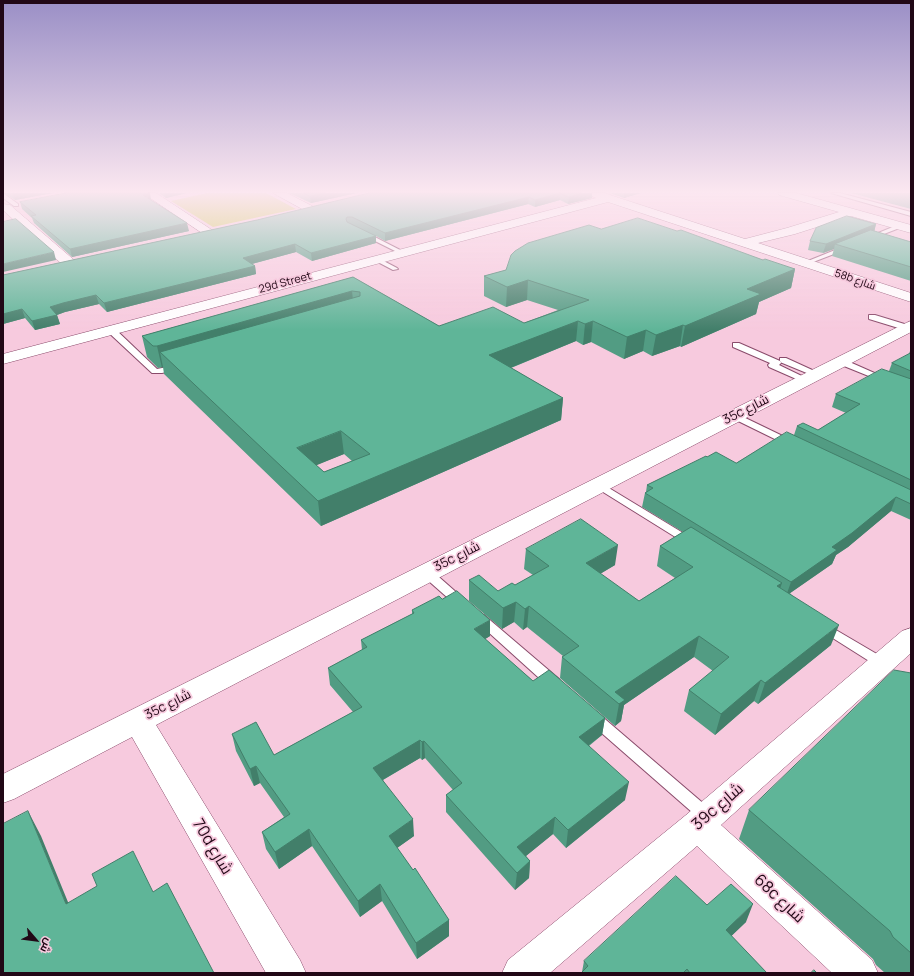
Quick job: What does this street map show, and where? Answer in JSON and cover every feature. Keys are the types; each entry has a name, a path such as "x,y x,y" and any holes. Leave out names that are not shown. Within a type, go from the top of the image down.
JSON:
{"street":[{"path":"45,239 69,263"},
{"name":"29d Street","path":"3,359 452,239"},
{"name":"58b شارع","path":"731,239 911,298"},
{"path":"750,245 776,239"},
{"path":"55,267 82,260"},
{"name":"35c شارع","path":"3,789 907,328"},
{"name":"39c شارع","path":"521,973 703,821 901,652"},
{"name":"70d شارع","path":"137,720 287,973"},
{"name":"68c شارع","path":"703,821 859,973"}],"lane":[{"path":"373,239 401,252"},
{"path":"864,240 869,239"},
{"path":"806,263 849,246"},
{"path":"376,259 395,269"},
{"path":"111,330 155,371 162,371 187,364"},
{"path":"736,346 812,377"},
{"path":"842,362 890,381"},
{"path":"777,363 812,377"},
{"path":"735,416 798,447"},
{"path":"599,485 700,548"},
{"path":"427,572 564,692"},
{"path":"815,621 901,652"},
{"path":"582,707 703,821"}],"building":[{"path":"3,239 39,239 54,252 3,264"},
{"path":"58,239 117,239 70,249"},
{"path":"171,239 366,239 311,253 295,244 243,258 255,266 104,303 96,295 63,303 50,307 57,315 32,321 22,309 3,314 3,275"},
{"path":"543,239 704,239 763,260 765,259 795,269 747,289 761,294 685,326 683,325 656,335 646,330 627,337 593,321 585,324 578,321 489,355 563,398 318,501 160,352 360,296 360,292 352,291 157,346 153,346 142,336 353,277 439,326 493,307 524,323 589,300 528,280 507,287 484,276 506,270 511,255 528,243","holes":["341,431 370,454 324,472 297,448"]},
{"path":"811,239 840,239 826,244 810,241"},
{"path":"849,239 899,239 911,242 911,267 835,244"},
{"path":"911,353 911,371 892,363"},
{"path":"882,369 911,379 911,480 797,426 803,423 818,430 860,404 836,394"},
{"path":"787,432 911,490 911,504 896,497 852,533 832,547 837,550 791,582 645,493 653,488 647,485 706,456 707,457 716,452 736,463"},
{"path":"581,519 618,545 586,563 639,601 693,567 660,546 691,527 782,583 777,586 839,625 765,683 761,680 721,714 689,690 729,657 699,636 615,692 625,700 619,704 562,657 579,646 529,606 525,609 516,602 503,608 469,580 479,575 498,591 512,583 515,585 549,566 526,549"},
{"path":"457,591 490,620 474,629 533,681 549,670 605,718 579,737 629,782 568,830 555,817 517,847 530,861 517,873 446,795 462,783 424,741 422,742 420,740 373,768 413,819 389,836 413,870 415,868 449,920 416,943 380,884 358,901 309,829 275,852 262,832 290,814 256,766 250,769 232,734 256,722 274,755 362,707 328,668 367,647 361,640 414,613 412,610 439,596 442,599"},
{"path":"894,670 911,673 911,953 893,937 890,931 749,810"},
{"path":"28,811 66,904 97,886 92,874 133,851 153,892 167,883 214,973 3,973 3,824"},
{"path":"676,876 707,905 731,884 753,904 726,930 767,973 690,973 687,969 683,973 581,973 588,966 584,961"}]}
